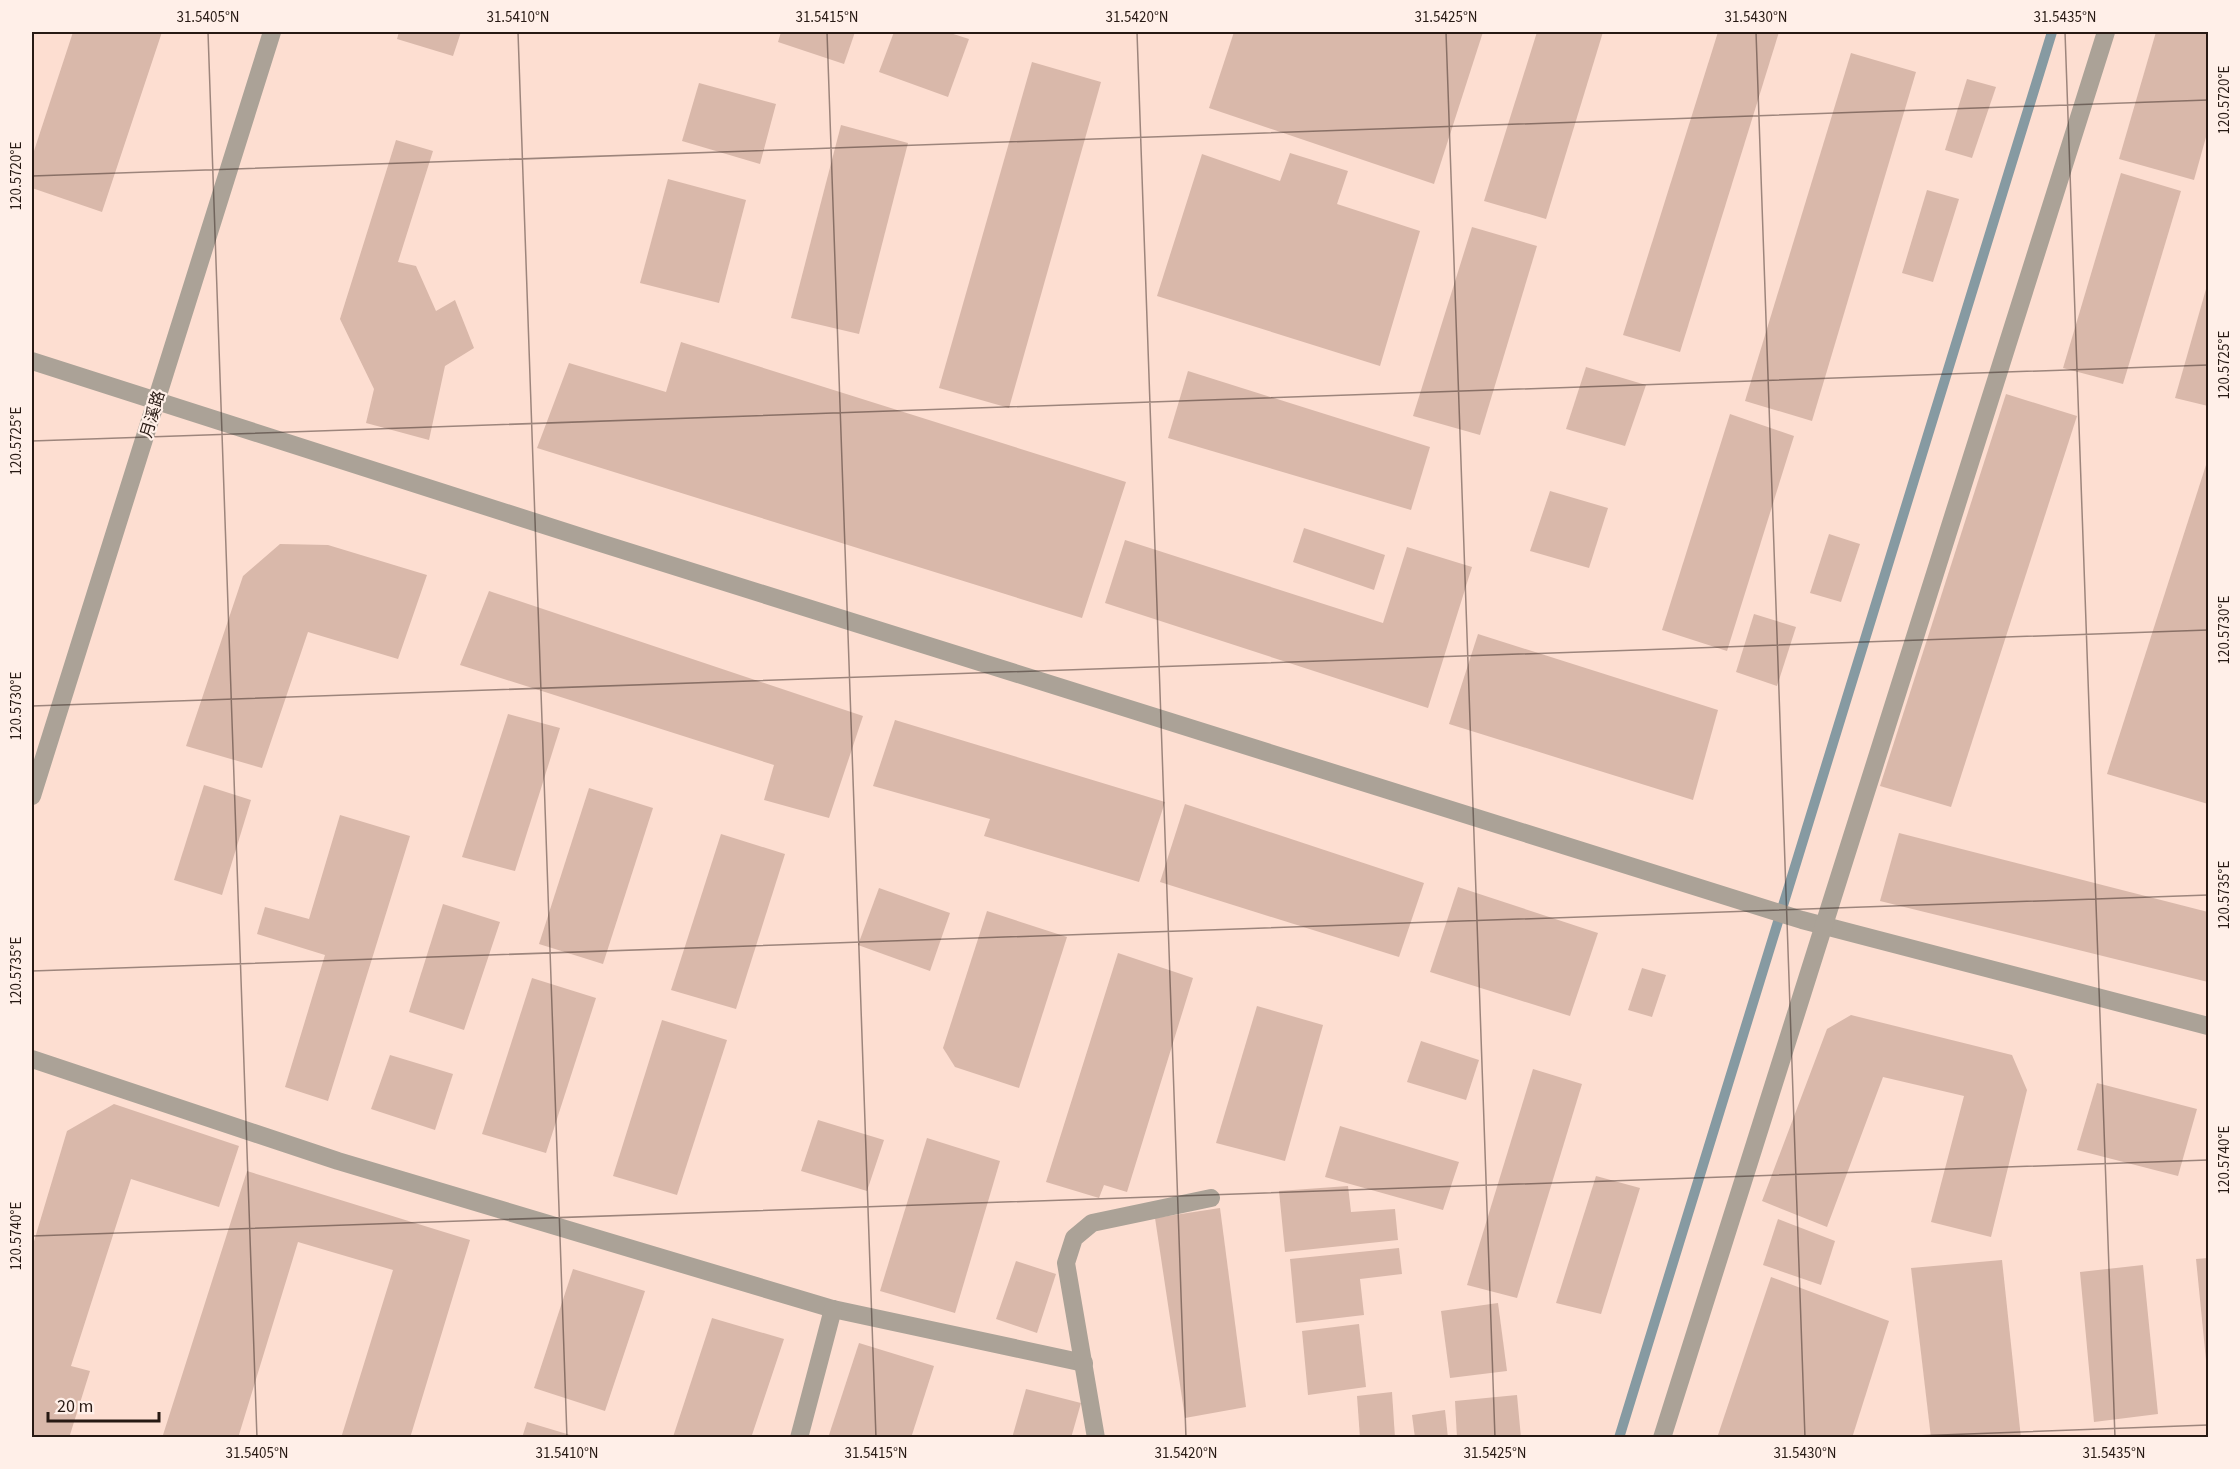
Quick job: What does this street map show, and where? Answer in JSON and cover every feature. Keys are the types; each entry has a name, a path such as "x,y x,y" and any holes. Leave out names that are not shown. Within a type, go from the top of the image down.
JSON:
{"street":[{"name":"月溪路","path":"32,796 272,32"},
{"path":"1662,1437 2106,32"},
{"path":"32,361 157,399 594,541 1755,906 1824,927 2208,1026"},
{"path":"32,1059 338,1161 833,1309 1084,1363"},
{"path":"1096,1437 1066,1263 1074,1238 1092,1223 1211,1198"},
{"path":"799,1437 833,1309"}],"building":[{"path":"73,32 162,32 102,212 32,188 32,157"},
{"path":"399,32 461,32 453,56 397,39"},
{"path":"781,32 855,32 844,64 778,42"},
{"path":"894,32 947,32 969,39 948,97 879,72"},
{"path":"1234,32 1483,32 1434,184 1209,108"},
{"path":"1537,32 1603,32 1546,219 1484,201"},
{"path":"1718,32 1779,32 1680,352 1623,335"},
{"path":"2156,32 2208,32 2208,130 2194,180 2119,159"},
{"path":"1851,53 1916,72 1812,421 1745,401"},
{"path":"1032,62 1101,82 1009,408 939,388"},
{"path":"1967,79 1996,87 1972,158 1945,150"},
{"path":"699,83 776,104 760,164 682,141"},
{"path":"841,125 908,143 859,334 791,318"},
{"path":"396,140 433,151 398,262 416,266 436,311 455,300 474,348 445,366 429,440 366,423 374,389 340,319"},
{"path":"1290,153 1348,171 1337,204 1420,231 1380,366 1157,296 1202,154 1280,181"},
{"path":"2121,173 2181,191 2123,384 2063,368"},
{"path":"668,179 746,200 719,303 640,283"},
{"path":"1927,190 1959,199 1933,282 1902,273"},
{"path":"1472,227 1537,246 1480,435 1413,416"},
{"path":"2208,282 2208,406 2175,398"},
{"path":"681,342 1126,482 1082,618 537,448 569,363 666,392"},
{"path":"1586,367 1646,385 1625,446 1566,429"},
{"path":"1188,371 1430,447 1411,510 1168,438"},
{"path":"2006,394 2077,416 1951,807 1880,786"},
{"path":"1730,414 1794,436 1727,651 1662,630"},
{"path":"2206,465 2208,466 2208,804 2107,774"},
{"path":"1550,491 1608,508 1589,568 1530,551"},
{"path":"1304,528 1385,555 1374,590 1293,562"},
{"path":"1829,534 1860,544 1841,602 1810,593"},
{"path":"1125,540 1383,623 1407,547 1472,567 1428,708 1105,603"},
{"path":"280,544 328,545 427,575 398,659 308,632 262,768 186,746 243,576"},
{"path":"489,591 863,716 829,818 764,800 774,765 460,665"},
{"path":"1754,614 1796,627 1777,686 1736,672"},
{"path":"1478,634 1718,710 1693,800 1449,724"},
{"path":"508,714 560,728 515,871 462,857"},
{"path":"895,720 1165,802 1139,882 984,836 990,819 873,786"},
{"path":"204,785 251,800 222,895 174,880"},
{"path":"589,788 653,808 603,964 539,944"},
{"path":"1185,804 1424,883 1399,957 1160,882"},
{"path":"340,815 410,836 328,1101 285,1087 325,955 257,934 265,907 309,919"},
{"path":"1899,833 2208,912 2208,982 1880,901"},
{"path":"721,834 785,854 736,1009 671,990"},
{"path":"1458,887 1598,933 1570,1016 1430,972"},
{"path":"879,888 950,913 930,971 858,945"},
{"path":"443,904 500,922 464,1030 409,1012"},
{"path":"987,911 1067,937 1019,1088 955,1067 943,1048"},
{"path":"1118,953 1193,978 1127,1192 1104,1185 1099,1198 1046,1182"},
{"path":"1642,968 1666,975 1652,1017 1628,1010"},
{"path":"532,978 596,998 546,1153 482,1134"},
{"path":"1257,1006 1323,1025 1285,1161 1216,1143"},
{"path":"1851,1015 2012,1055 2027,1090 1991,1237 1931,1222 1964,1096 1883,1077 1827,1227 1762,1201 1827,1029"},
{"path":"662,1020 727,1040 677,1195 613,1176"},
{"path":"1421,1041 1479,1060 1466,1100 1407,1082"},
{"path":"390,1055 453,1074 435,1130 371,1109"},
{"path":"1533,1069 1582,1084 1517,1298 1467,1285"},
{"path":"2097,1083 2197,1109 2178,1176 2077,1150"},
{"path":"114,1104 239,1146 219,1207 131,1179 71,1366 90,1371 69,1438 32,1438 32,1248 67,1131"},
{"path":"818,1120 884,1140 867,1191 801,1171"},
{"path":"1340,1126 1459,1162 1443,1210 1325,1177"},
{"path":"927,1138 1000,1161 955,1313 880,1291"},
{"path":"247,1171 470,1240 410,1438 341,1438 393,1270 298,1242 238,1438 173,1438 163,1435"},
{"path":"1596,1176 1640,1188 1601,1314 1556,1303"},
{"path":"1348,1186 1351,1212 1395,1209 1398,1240 1285,1252 1279,1191"},
{"path":"1220,1208 1246,1407 1185,1418 1155,1218"},
{"path":"1778,1219 1835,1241 1821,1285 1763,1265"},
{"path":"1399,1248 1402,1274 1360,1279 1364,1315 1296,1323 1290,1259"},
{"path":"2208,1258 2208,1369 2207,1370 2196,1259"},
{"path":"2002,1260 2021,1438 1931,1438 1911,1268"},
{"path":"1016,1261 1056,1274 1037,1333 996,1319"},
{"path":"2143,1265 2158,1414 2094,1422 2080,1272"},
{"path":"573,1269 645,1291 605,1411 534,1388"},
{"path":"1771,1277 1889,1321 1852,1438 1717,1438"},
{"path":"1498,1303 1507,1371 1450,1378 1441,1311"},
{"path":"712,1318 784,1339 751,1438 673,1437"},
{"path":"1359,1324 1366,1387 1308,1395 1302,1331"},
{"path":"859,1343 934,1366 911,1438 828,1438"},
{"path":"1026,1389 1081,1403 1071,1438 1012,1438"},
{"path":"1392,1392 1395,1438 1360,1438 1357,1396"},
{"path":"1517,1395 1521,1438 1457,1438 1455,1401"},
{"path":"1445,1410 1448,1438 1415,1438 1412,1415"},
{"path":"527,1422 577,1437 577,1438 522,1438"}],"waterway":[{"path":"1619,1438 2052,32"}]}
